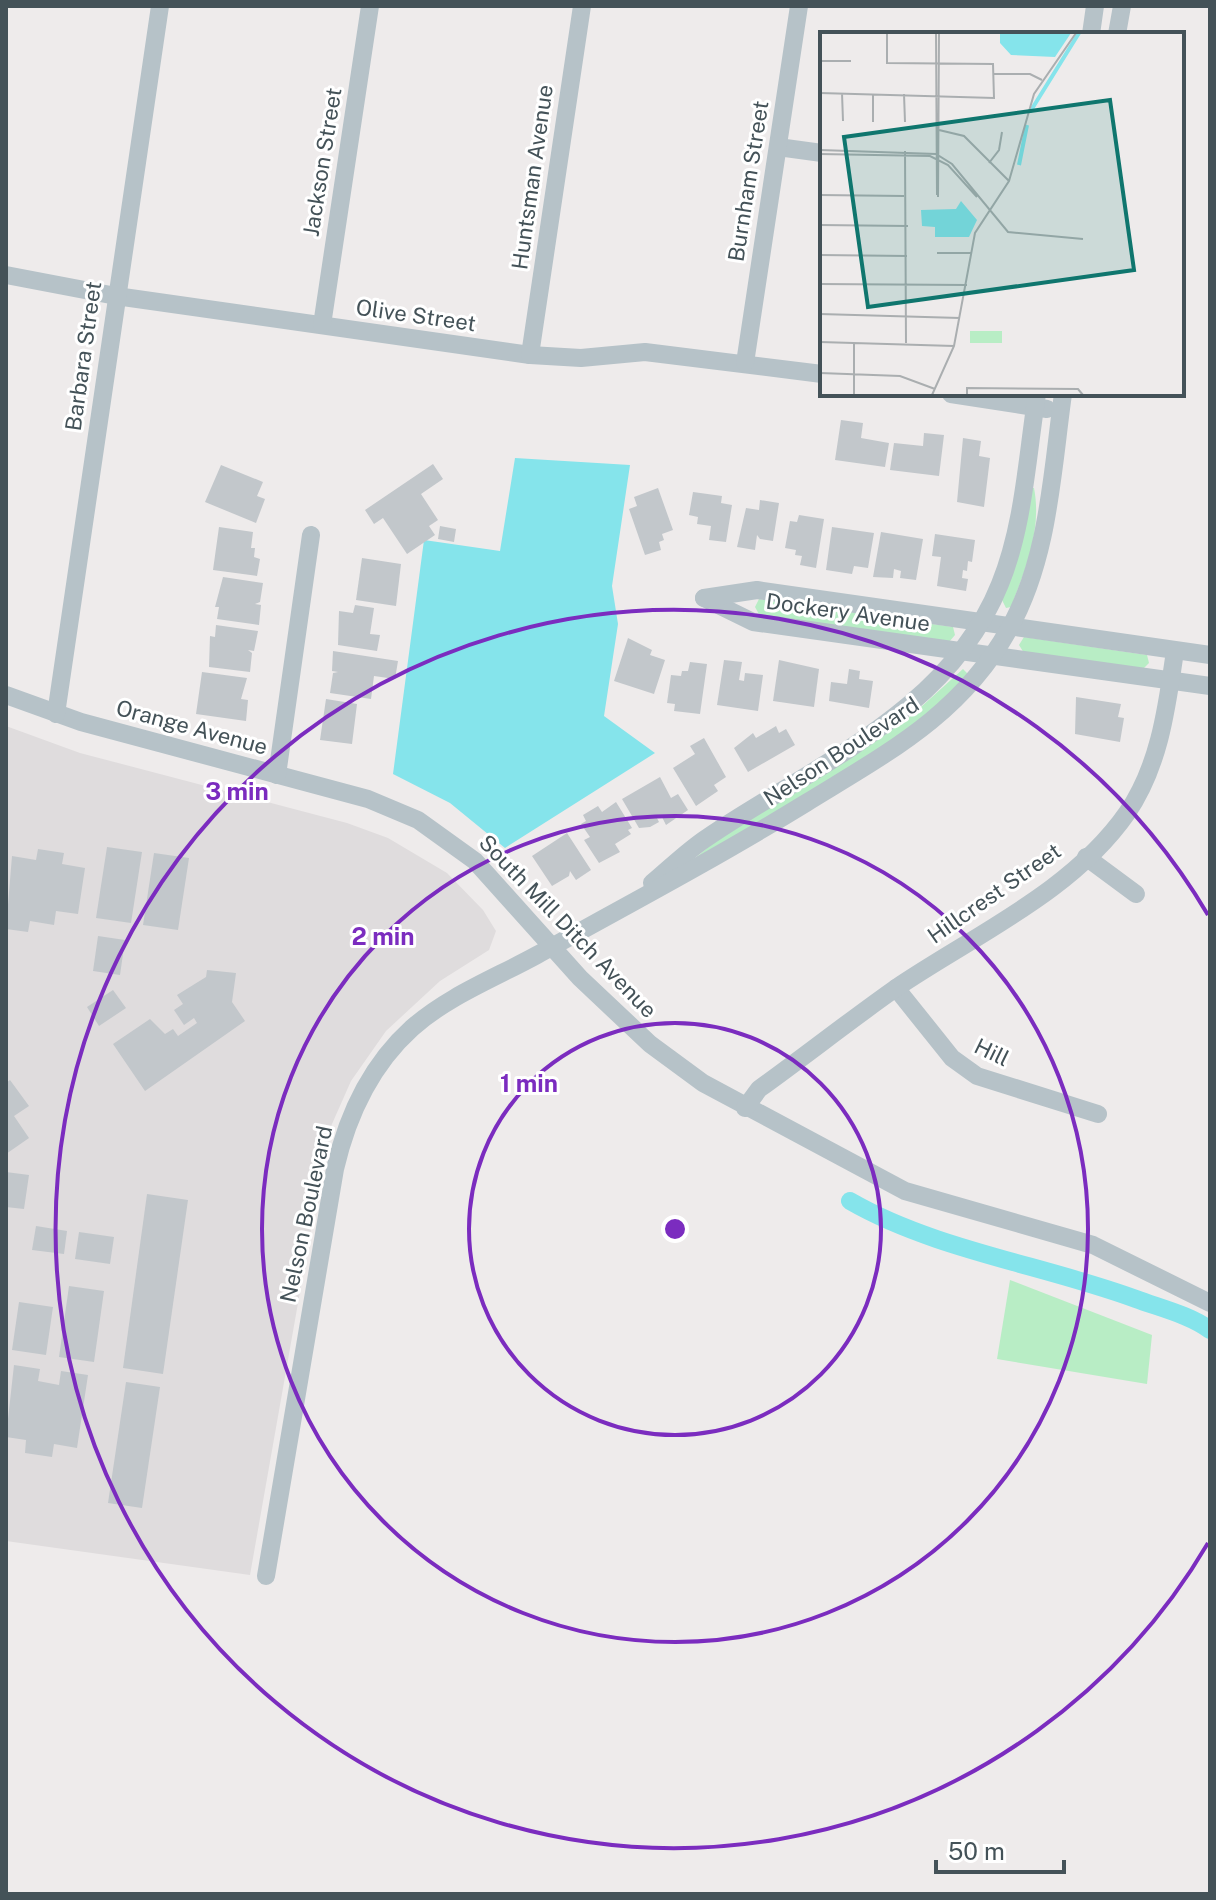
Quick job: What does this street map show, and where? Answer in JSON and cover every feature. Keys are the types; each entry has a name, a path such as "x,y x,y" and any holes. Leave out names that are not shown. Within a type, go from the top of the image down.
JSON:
{"street":[{"name":"Barbara Street","path":"56,714 160,6"},
{"name":"Jackson Street","path":"322,325 370,6"},
{"name":"Huntsman Avenue","path":"530,355 582,6"},
{"name":"Burnham Street","path":"745,363 799,6"},
{"path":"1091,32 1095,6"},
{"path":"1117,32 1122,6"},
{"path":"778,147 820,153"},
{"name":"Olive Street","path":"6,275 116,296 530,355 581,358 645,352 820,374"},
{"path":"979,396 1062,403"},
{"name":"Nelson Boulevard","path":"625,905 705,839 904,711 934,684 961,652 982,621 1011,551 1036,400"},
{"name":"Nelson Boulevard","path":"266,1576 335,1169 349,1123 374,1074 413,1027 455,998 711,862 920,732 960,696 1011,626 1040,545 1062,403"},
{"path":"277,775 311,535"},
{"name":"Dockery Avenue","path":"1210,655 757,590 704,598 753,622 1210,686"},
{"name":"Hillcrest Street","path":"745,1108 759,1089 896,988 1047,891 1108,838 1138,793 1155,754 1175,651"},
{"name":"Orange Avenue","path":"6,695 56,714 368,799"},
{"name":"South Mill Ditch Avenue","path":"368,799 418,820 460,849 500,887 551,948 650,1044 745,1108 905,1191 1093,1245 1210,1303"},
{"path":"1086,857 1136,894"},
{"name":"Hill","path":"896,988 952,1058 977,1076 1098,1114"}],"shaded area":[{"path":"6,726 80,753 347,823 388,838 447,873 483,910 496,931 489,950 440,981 386,1031 351,1081 328,1133 250,1575 6,1541"}],"green space":[{"path":"1030,488 1034,488 1036,504 1034,534 1017,592 1011,607 1006,608 1002,600"},
{"path":"759,599 953,627 955,635 949,642 760,616 755,607"},
{"path":"1024,637 1147,655 1149,663 1143,669 1024,653 1019,645"},
{"path":"963,669 968,674 920,724 675,875 712,844 911,716"},
{"path":"1010,1280 1152,1335 1147,1384 997,1359"}],"water":[{"path":"515,458 630,465 612,586 618,624 604,716 655,753 505,848 450,803 393,774 424,540 500,551"}],"building":[{"path":"841,420 863,423 861,438 889,443 885,467 835,460"},
{"path":"924,433 944,435 939,476 890,470 894,443 923,446"},
{"path":"963,438 981,441 979,456 990,458 984,507 957,502"},
{"path":"433,464 443,479 421,494 438,520 429,526 435,535 407,554 383,518 374,524 365,510"},
{"path":"221,465 263,482 257,496 265,499 256,523 205,502"},
{"path":"658,488 673,530 662,534 664,540 659,542 661,550 645,555 629,509 637,506 634,497"},
{"path":"693,492 722,496 721,503 732,505 726,542 709,540 711,526 697,524 698,517 689,515"},
{"path":"760,500 779,503 773,541 760,539 757,535 755,550 737,547 746,508 759,510"},
{"path":"799,515 824,519 816,568 800,565 802,556 795,555 796,550 785,548 790,521 797,522"},
{"path":"440,526 456,529 454,542 438,539"},
{"path":"219,527 253,532 251,548 255,548 254,557 260,559 257,576 213,570"},
{"path":"832,527 874,533 868,568 854,566 852,574 826,570"},
{"path":"881,532 923,539 916,580 900,578 901,571 894,569 893,578 873,577"},
{"path":"935,534 975,540 972,562 968,561 967,571 963,570 962,578 968,579 966,591 937,586 941,557 932,556"},
{"path":"362,558 401,564 396,606 356,600"},
{"path":"223,577 263,583 260,602 255,604 261,605 259,625 217,619 219,607 215,607"},
{"path":"355,605 374,608 370,634 380,635 377,651 338,645 339,611 353,613"},
{"path":"216,625 258,631 254,651 248,650 252,653 250,672 209,667 210,636 215,637"},
{"path":"628,638 652,650 650,655 665,660 654,694 614,681"},
{"path":"333,651 398,661 395,679 374,676 371,699 330,693 333,673 338,672 332,671"},
{"path":"724,660 742,662 739,680 744,681 745,673 763,675 758,711 717,705"},
{"path":"779,660 819,669 814,707 773,701"},
{"path":"690,662 707,664 700,714 674,711 675,704 667,703 671,675 681,676 682,671 688,671"},
{"path":"849,669 860,671 859,679 873,681 869,708 829,701 831,682 847,684"},
{"path":"202,672 247,678 241,699 248,700 246,721 196,714"},
{"path":"1076,697 1121,704 1118,717 1124,718 1120,742 1075,734"},
{"path":"326,699 357,704 352,744 320,740"},
{"path":"776,726 779,733 786,729 795,745 748,772 734,748 753,733 756,738"},
{"path":"704,738 726,777 714,785 718,791 696,806 673,768 695,754 690,746"},
{"path":"660,777 671,798 678,794 688,810 666,825 661,815 657,818 659,822 639,828 622,799"},
{"path":"616,802 632,828 628,830 631,834 615,844 620,852 599,863 584,840 590,837 581,824 586,821 583,815 598,806 602,812"},
{"path":"567,833 591,870 576,880 570,871 569,876 552,886 532,856"},
{"path":"107,847 142,852 131,923 96,918"},
{"path":"38,849 64,853 62,864 85,868 78,914 56,911 54,925 30,921 28,932 6,929 12,856 36,860"},
{"path":"154,853 189,858 178,930 143,925"},
{"path":"98,936 125,940 120,975 93,971"},
{"path":"207,970 236,973 232,1002 245,1021 145,1091 113,1044 150,1019 165,1034 173,1029 178,1036 197,1023 194,1018 184,1025 174,1010 183,1004 177,995 206,977"},
{"path":"113,990 126,1008 99,1026 87,1007"},
{"path":"10,1080 29,1106 14,1116 29,1138 6,1154 6,1083"},
{"path":"6,1172 29,1175 24,1209 6,1207"},
{"path":"147,1194 188,1200 163,1374 123,1368"},
{"path":"36,1226 67,1231 64,1254 32,1250"},
{"path":"79,1232 114,1237 110,1264 75,1259"},
{"path":"69,1286 104,1291 94,1362 59,1357"},
{"path":"19,1302 53,1307 46,1355 12,1350"},
{"path":"14,1365 40,1369 38,1381 59,1385 61,1371 88,1375 77,1448 54,1444 52,1457 25,1453 26,1440 6,1437"},
{"path":"126,1382 160,1387 142,1508 108,1503"}],"waterway":[{"path":"850,1201 883,1218 954,1245 1101,1287 1184,1316 1210,1330"}]}
